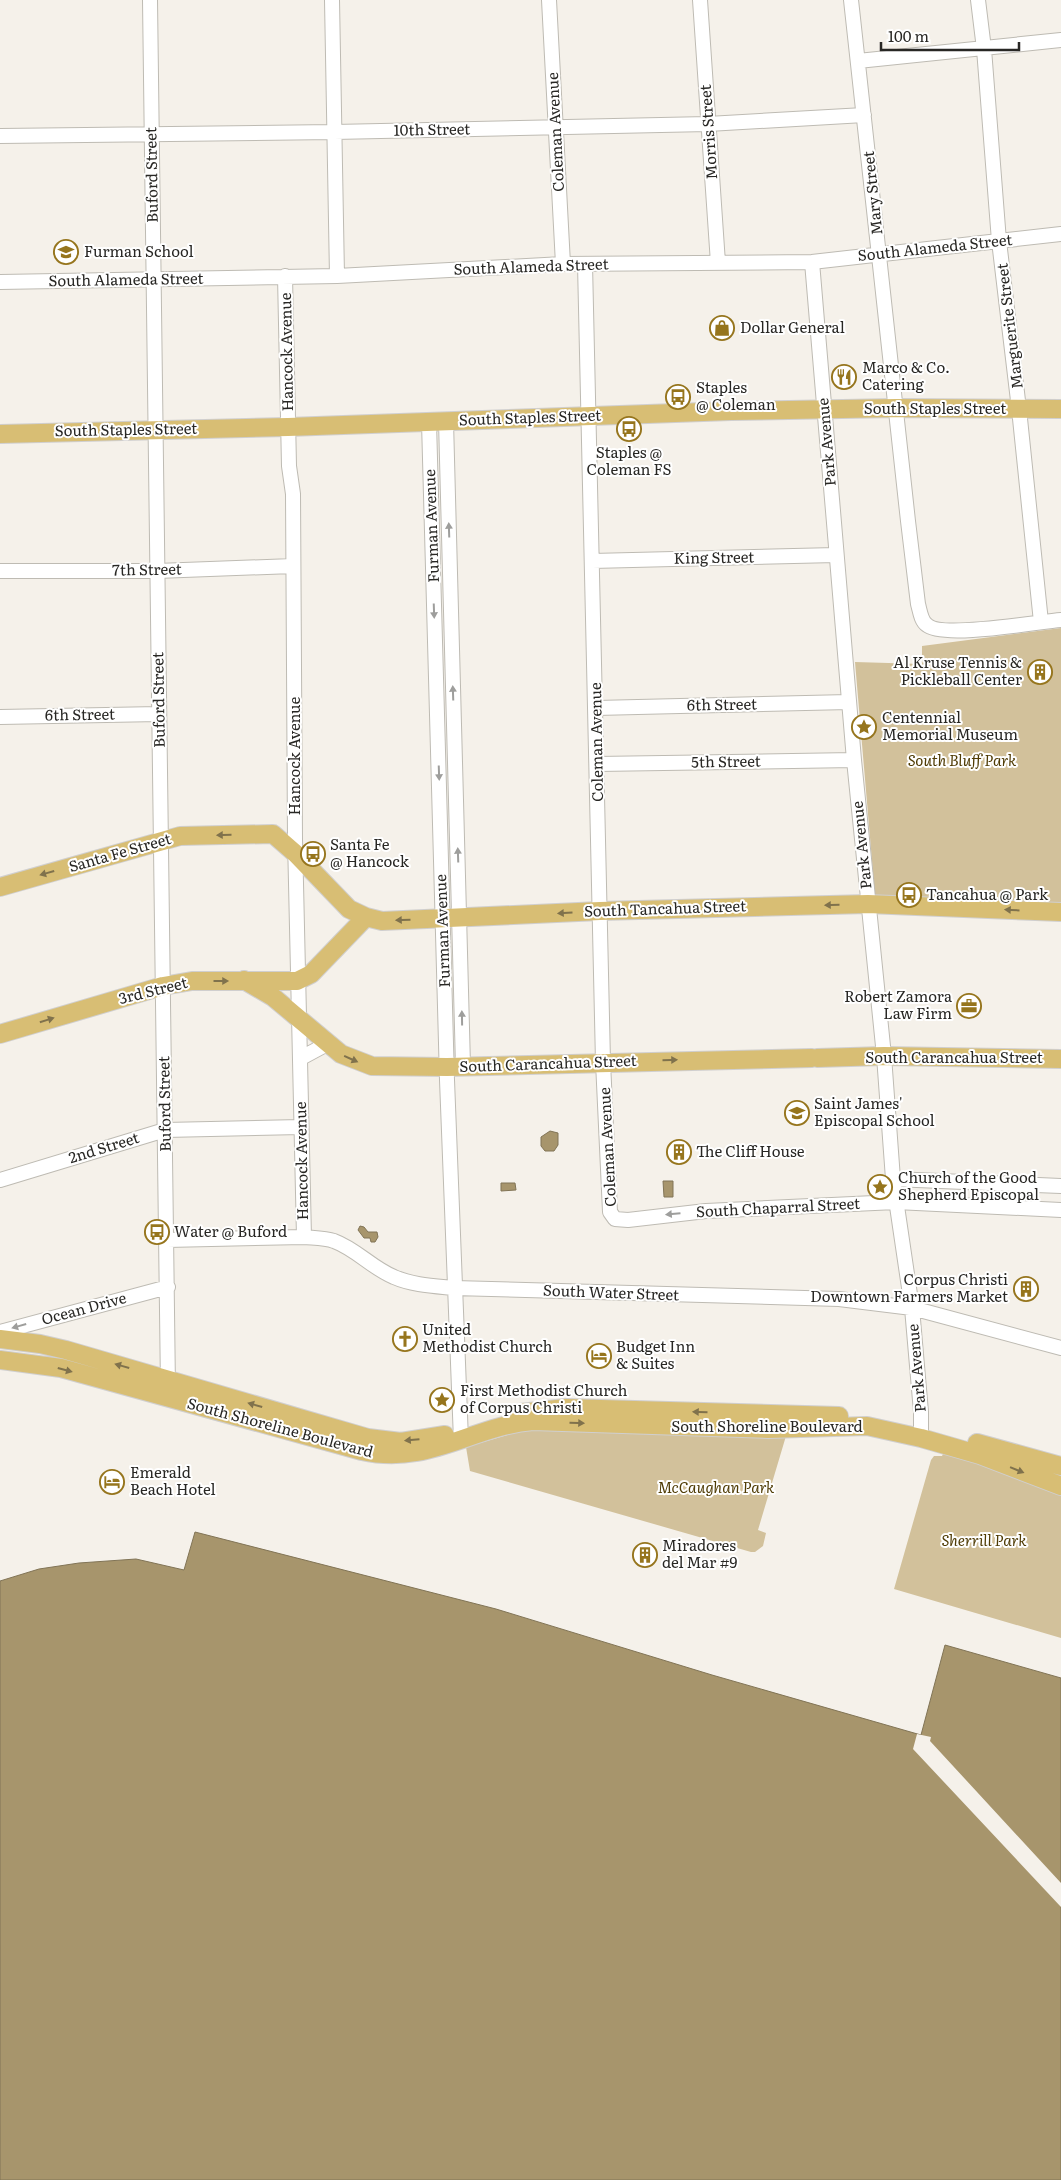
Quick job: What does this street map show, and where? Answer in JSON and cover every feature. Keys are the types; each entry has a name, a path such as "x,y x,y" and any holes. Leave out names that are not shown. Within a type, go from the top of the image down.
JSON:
{"main road":[{"name":"South Staples Street","path":"0,434 288,427 589,415 896,408 1061,409"},
{"name":"Santa Fe Street","path":"0,887 180,836 273,834"},
{"path":"273,834 296,854"},
{"name":"South Tancahua Street","path":"296,854 349,909 366,917 382,921 600,911 868,904 1061,912"},
{"path":"298,981 311,974 366,917"},
{"path":"244,980 273,997 298,1020"},
{"name":"3rd Street","path":"0,1034 163,986 192,981 298,981"},
{"name":"South Carancahua Street","path":"298,1020 340,1054 372,1066 455,1067 884,1056 1061,1059"},
{"name":"South Shoreline Boulevard","path":"0,1339 40,1344 66,1350 368,1438 401,1442 460,1436"},
{"name":"South Shoreline Boulevard","path":"0,1360 61,1368 167,1399 370,1453 387,1455 422,1452 524,1412 566,1408 852,1416 886,1420 1061,1486"},
{"name":"South Shoreline Boulevard","path":"921,1433 1061,1466"}],"street":[{"name":"Buford Street","path":"150,0 168,1287 167,1399"},
{"path":"332,0 337,276"},
{"name":"Coleman Avenue","path":"549,0 563,264"},
{"name":"Morris Street","path":"700,0 718,263"},
{"name":"Mary Street","path":"851,0 918,604 925,624 932,629 954,632 1041,622"},
{"name":"Marguerite Street","path":"978,0 984,49 999,241 1020,409 1041,622"},
{"path":"858,61 1061,40"},
{"name":"10th Street","path":"0,136 334,132 708,124 864,115"},
{"name":"South Alameda Street","path":"0,282 337,276 563,264 812,262 1061,234"},
{"name":"Park Avenue","path":"812,262 854,760 884,1056 893,1179 912,1308 921,1433"},
{"name":"Coleman Avenue","path":"586,264 603,1062 610,1212 615,1219"},
{"name":"Hancock Avenue","path":"285,276 289,466 293,494 295,828 304,1237"},
{"name":"Furman Avenue","path":"438,422 450,588 455,744 451,918"},
{"name":"Furman Avenue","path":"438,422 434,588 438,744 451,918 455,1067 454,1288 460,1436"},
{"name":"King Street","path":"592,560 836,555"},
{"name":"7th Street","path":"0,571 157,571 293,566"},
{"path":"434,588 450,588"},
{"path":"1041,622 1061,620"},
{"name":"6th Street","path":"596,708 849,702"},
{"name":"6th Street","path":"0,717 159,714"},
{"path":"438,744 455,744"},
{"name":"5th Street","path":"598,764 854,760"},
{"path":"273,834 295,828"},
{"path":"301,1058 327,1044"},
{"name":"2nd Street","path":"0,1180 165,1130 301,1127"},
{"path":"893,1179 1061,1186"},
{"name":"South Chaparral Street","path":"615,1219 805,1205 896,1202 1061,1210"},
{"name":"South Water Street","path":"167,1240 304,1237 336,1242 395,1278 417,1284 454,1288 839,1299 912,1308 1061,1348"},
{"name":"Ocean Drive","path":"0,1332 168,1287"}],"green space":[{"name":"South Bluff Park","path":"1061,628 1061,903 875,896 855,662 922,664 922,646"},
{"name":"McCaughan Park","path":"531,1428 589,1432 786,1436 758,1530 766,1533 763,1546 755,1552 751,1552 470,1471 466,1447"},
{"name":"Sherrill Park","path":"944,1452 969,1459 1061,1494 1061,1638 894,1589 931,1460 934,1456 942,1456"}],"shaded area":[{"path":"550,1131 558,1133 558,1145 554,1151 545,1151 541,1146 541,1137"},
{"path":"663,1181 673,1181 673,1197 664,1197"},
{"path":"501,1183 515,1183 516,1190 501,1191"},
{"path":"360,1226 364,1227 368,1232 377,1232 378,1237 375,1242 371,1242 370,1238 364,1238 358,1230"},
{"path":"195,1532 496,1609 712,1675 921,1735 945,1645 1061,1678 1061,2180 0,2180 0,1581 39,1569 79,1563 136,1559 184,1570"}],"pier":[{"path":"917,1734 931,1737 930,1741 1061,1883 1061,1907 913,1749"}],"place":[{"name":"Furman School","path":"66,252"},
{"name":"Dollar General","path":"722,328"},
{"name":"Marco & Co. Catering","path":"844,377"},
{"name":"Staples @ Coleman","path":"678,397"},
{"name":"Staples @ Coleman FS","path":"629,429"},
{"name":"Al Kruse Tennis & Pickleball Center","path":"1040,672"},
{"name":"Centennial Memorial Museum","path":"864,727"},
{"name":"Santa Fe @ Hancock","path":"313,854"},
{"name":"Tancahua @ Park","path":"909,895"},
{"name":"Robert Zamora Law Firm","path":"969,1006"},
{"name":"Saint James' Episcopal School","path":"797,1113"},
{"name":"The Cliff House","path":"679,1152"},
{"name":"Church of the Good Shepherd Episcopal","path":"880,1187"},
{"name":"Water @ Buford","path":"157,1232"},
{"name":"Corpus Christi Downtown Farmers Market","path":"1026,1289"},
{"name":"United Methodist Church","path":"405,1339"},
{"name":"Budget Inn & Suites","path":"599,1356"},
{"name":"First Methodist Church of Corpus Christi","path":"442,1400"},
{"name":"Emerald Beach Hotel","path":"112,1482"},
{"name":"Miradores del Mar #9","path":"645,1555"}]}
